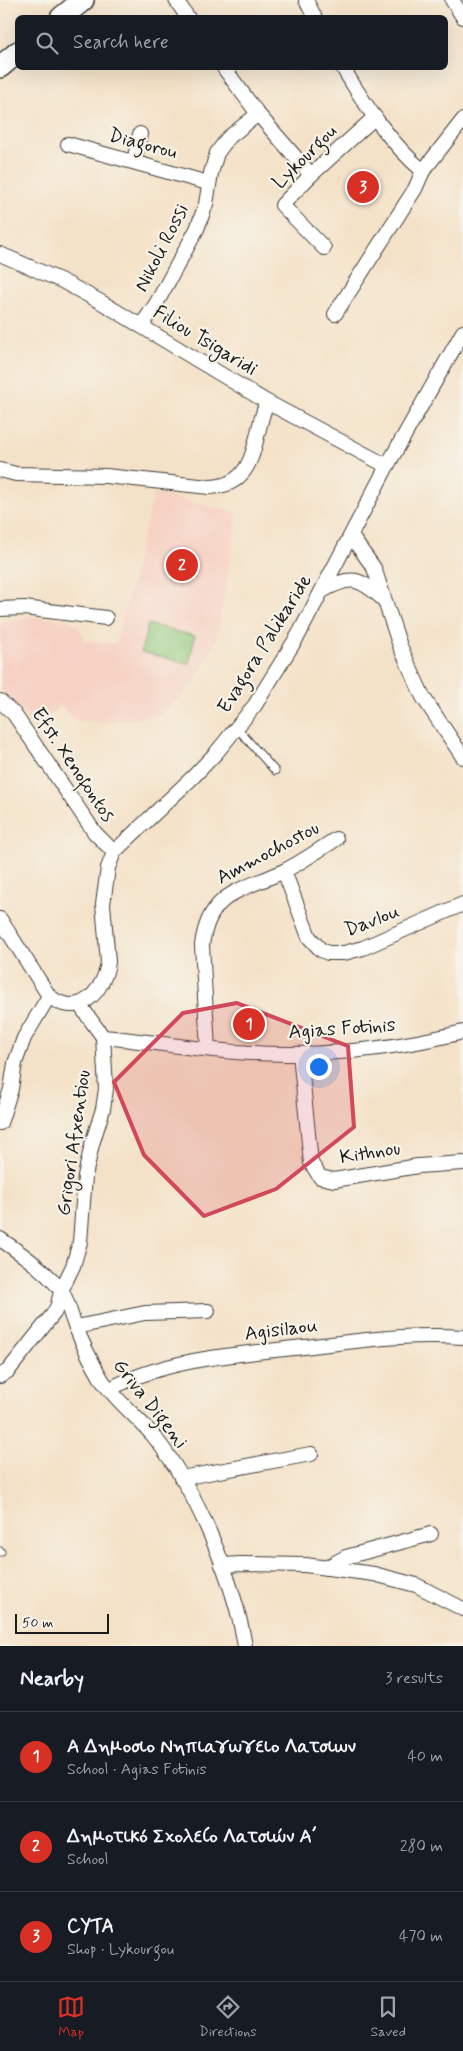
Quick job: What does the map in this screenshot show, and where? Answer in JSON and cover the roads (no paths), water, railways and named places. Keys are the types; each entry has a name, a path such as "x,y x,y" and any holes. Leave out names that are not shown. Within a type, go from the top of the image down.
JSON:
{"main road":[{"path":"65,15 83,0"},
{"path":"0,67 15,54"}],"street":[{"path":"176,0 186,15"},
{"path":"306,0 314,15"},
{"path":"452,0 463,16"},
{"path":"225,70 258,114 312,175"},
{"path":"344,70 375,117 402,152 423,172"},
{"name":"Nikoli Rossi","path":"141,326 156,304 197,229 206,204 208,183 214,162 222,145 239,128 258,114"},
{"name":"Lykourgou","path":"324,248 282,205 375,117"},
{"path":"335,314 415,188 423,172 463,120"},
{"path":"134,162 140,134"},
{"name":"Diagorou","path":"68,144 208,183"},
{"name":"Filiou Tsigaridi","path":"0,254 62,281 268,402 387,466"},
{"name":"Evagora Palikaride","path":"79,1004 86,1001 98,988 106,971 108,953 103,898 108,868 114,852 193,777 237,728 272,679 299,634 387,466 463,332"},
{"path":"0,470 16,474 106,476 209,488 224,486 237,480 247,470 259,423 268,402"},
{"path":"351,536 374,568 400,646 423,697 463,756"},
{"path":"322,591 336,583 356,580 367,585 384,599"},
{"path":"0,609 24,608 106,618"},
{"name":"Efst. Xenofontos","path":"0,701 14,714 95,833 114,852"},
{"name":"Ammochostou","path":"208,1049 202,945 207,922 217,904 233,892 284,871 336,839"},
{"name":"Davlou","path":"284,871 309,937 315,945 328,953 344,953 363,948 463,904"},
{"path":"0,919 49,996 66,1006 79,1004 103,1037"},
{"path":"0,1123 11,1089 15,1063 24,1038 49,996"},
{"name":"Agias Fotinis","path":"103,1037 208,1049 300,1054 381,1049 463,1032"},
{"name":"Grigori Afxentiou","path":"0,1376 8,1371 54,1313 61,1291 73,1266 80,1242 85,1176 92,1144 103,1109 106,1069 103,1037"},
{"name":"Kithnou","path":"300,1054 311,1163 320,1177 334,1180 418,1166 463,1163"},
{"name":"Griva Digeni","path":"0,1239 36,1267 61,1291 98,1372 110,1389 155,1437 181,1478 200,1514 222,1565 238,1610 245,1646"},
{"path":"76,1327 145,1313 208,1311"},
{"name":"Agisilaou","path":"110,1389 128,1379 155,1371 245,1354 373,1339 438,1335 463,1337"},
{"path":"181,1478 311,1454"},
{"path":"326,1568 346,1557 431,1534"},
{"path":"222,1565 287,1564 397,1579 463,1609"}],"lane":[{"path":"237,728 275,771"}],"place":[{"name":"CYTA","path":"363,187"},
{"name":"Δημοτικό Σχολείο Λατσιών Α΄","path":"182,565"},
{"name":"Α Δημοσιο Νηπιαγωγειο Λατσιων","path":"249,1024"}]}
